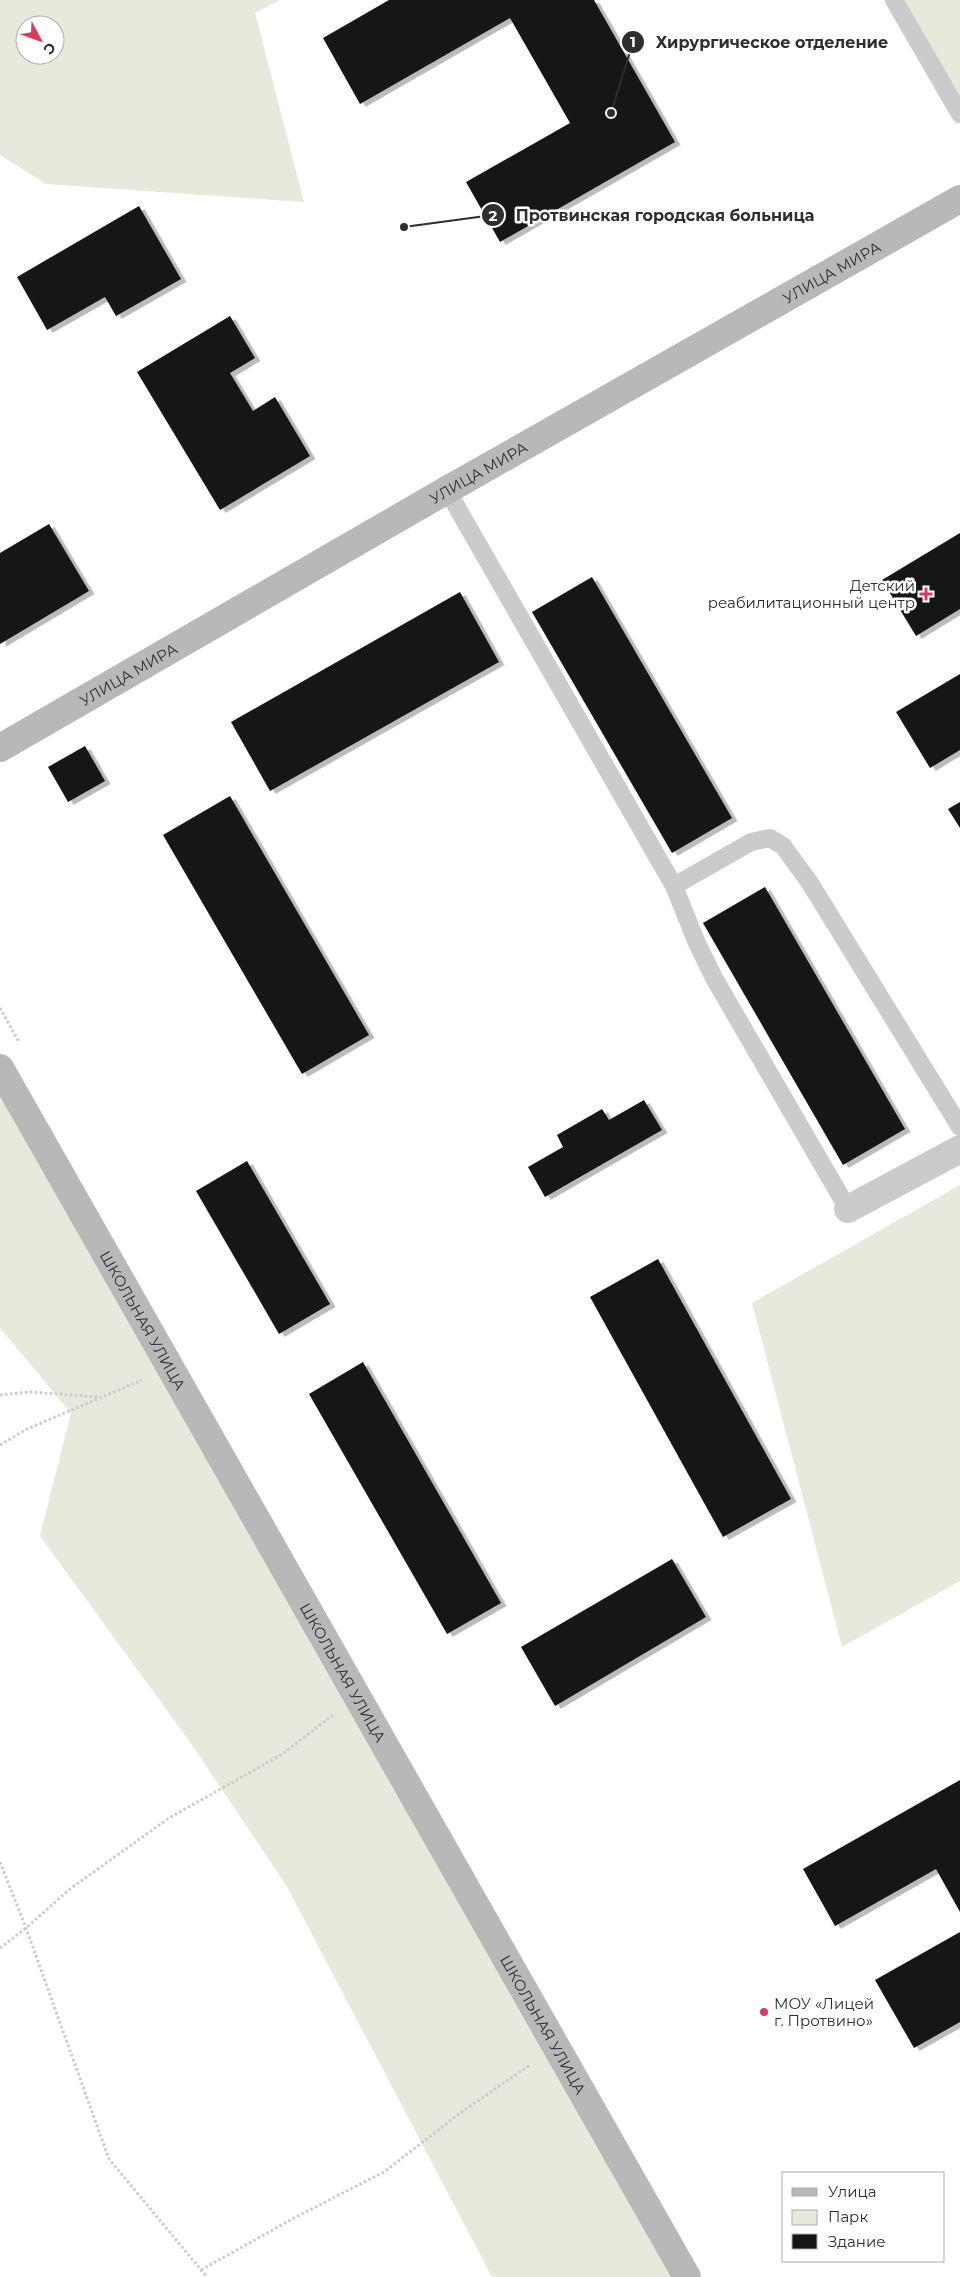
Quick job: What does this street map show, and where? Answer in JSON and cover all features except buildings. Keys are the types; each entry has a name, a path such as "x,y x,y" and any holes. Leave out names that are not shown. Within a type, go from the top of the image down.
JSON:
{"street":[{"name":"УЛИЦА МИРА","path":"0,748 447,490 960,199"},
{"name":"ШКОЛЬНАЯ УЛИЦА","path":"0,1068 687,2277"},
{"path":"848,1208 960,1149"}],"lane":[{"path":"894,0 960,114"},
{"path":"447,490 674,886 696,941 714,978 848,1208"},
{"path":"674,886 751,842 770,838 783,846 810,883 960,1127"}],"path":[{"path":"0,1444 26,1429 171,1369"},
{"path":"0,1395 32,1392 101,1397"},
{"path":"0,1948 70,1889 169,1818 281,1755 357,1696"},
{"path":"0,1862 26,1928 109,2159 207,2277"},
{"path":"201,2270 294,2218 384,2172 463,2111 556,2047"}],"green space":[{"path":"0,0 280,0 255,13 304,202 46,184 0,155"},
{"path":"884,0 960,0 960,122 956,125"},
{"path":"0,1094 672,2277 492,2277 286,1885 190,1742 40,1536 71,1413 0,1328"},
{"path":"960,1185 960,1581 842,1647 752,1303"}],"place":[{"name":"Хирургическое отделение","path":"611,113"},
{"name":"Протвинская городская больница","path":"404,227"},
{"name":"Детский реабилитационный центр","path":"926,594"},
{"name":"МОУ «Лицей г. Протвино»","path":"764,2012"}]}
